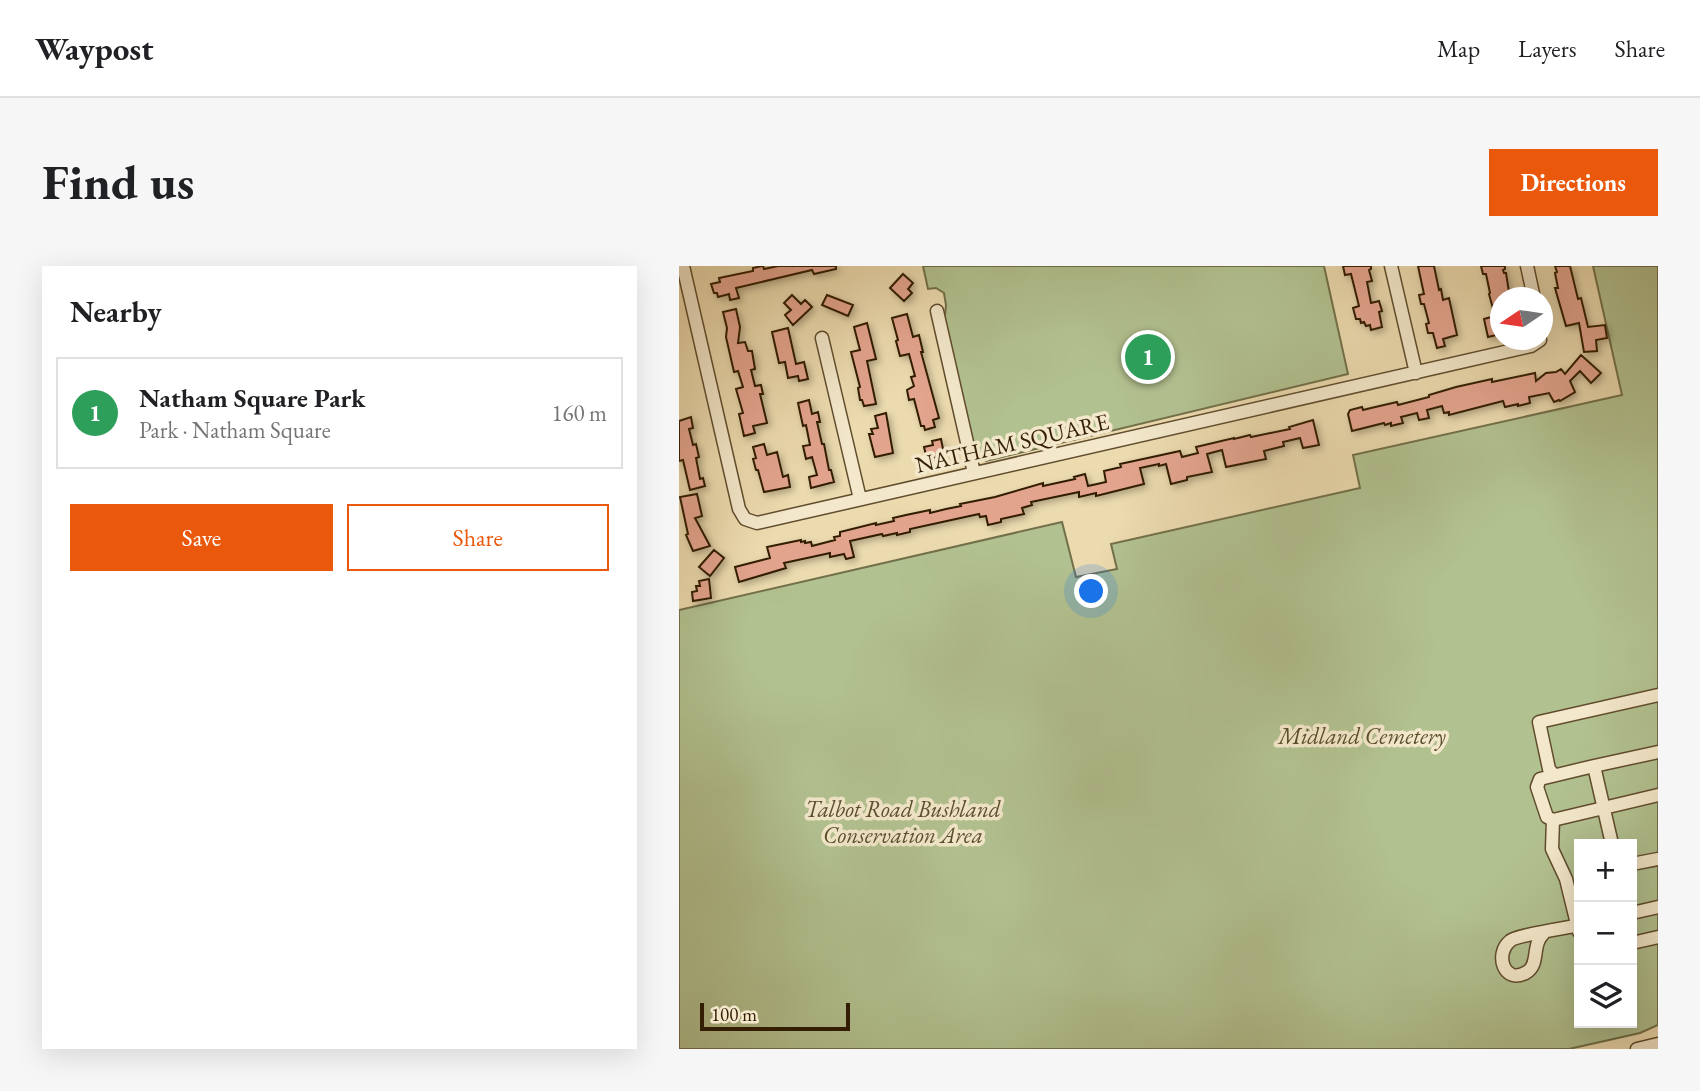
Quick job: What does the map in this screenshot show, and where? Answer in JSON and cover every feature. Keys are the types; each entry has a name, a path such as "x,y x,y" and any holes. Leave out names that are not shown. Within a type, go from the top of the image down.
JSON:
{"street":[{"name":"NATHAM SQUARE","path":"683,266 737,500 742,515 751,521 764,522 1514,350"},
{"path":"1391,266 1416,373"},
{"path":"1527,266 1532,287"},
{"path":"937,311 974,473"},
{"path":"823,338 860,499"},
{"path":"1554,775 1549,769 1539,722 1658,695"},
{"path":"1658,752 1540,779 1537,787 1547,817 1553,820 1658,795"},
{"path":"1594,766 1611,839"},
{"path":"1553,820 1552,849 1573,878 1576,902"},
{"path":"1637,863 1658,859"},
{"path":"1637,912 1658,907"},
{"path":"1544,933 1574,928"},
{"path":"1637,942 1658,937"},
{"path":"1637,1049 1658,1044"}],"green space":[{"path":"923,266 1324,266 1348,374 986,461 974,455 944,326 944,293 936,288 928,289"},
{"path":"1593,266 1658,266 1658,1025 1640,1033 1569,1049 679,1049 679,610 1062,522 1076,577 1117,569 1111,544 1360,488 1353,455 1622,395"}],"building":[{"path":"763,266 764,269 778,266 836,266 836,269 814,274 812,270 736,288 739,298 730,300 729,294 718,297 717,293 714,293 711,284 720,282 719,278 753,271 753,268"},
{"path":"1343,266 1371,266 1369,270 1372,281 1367,282 1371,303 1379,301 1382,327 1371,330 1370,325 1366,326 1360,319 1356,319 1353,308 1359,306 1351,274 1345,275"},
{"path":"1418,266 1434,266 1443,300 1449,298 1457,335 1443,339 1445,346 1437,348 1433,333 1428,333 1426,324 1429,323 1419,295 1424,294"},
{"path":"1481,266 1505,266 1503,270 1508,287 1490,287 1490,293 1486,274 1483,274"},
{"path":"1555,266 1570,266 1588,327 1605,325 1607,338 1596,340 1597,351 1584,352 1579,323 1566,326 1555,288 1558,288"},
{"path":"903,274 913,283 908,289 912,293 904,301 890,288"},
{"path":"792,295 801,304 805,300 812,307 793,325 785,315 791,310 784,303"},
{"path":"827,295 853,305 848,316 822,305"},
{"path":"736,309 740,327 738,343 745,342 748,351 752,351 755,369 751,370 755,386 761,385 763,394 760,394 767,423 753,426 755,433 744,436 739,414 743,413 736,389 743,387 738,371 734,372 723,312"},
{"path":"907,314 913,337 919,335 939,418 933,420 935,427 925,430 924,426 921,426 914,399 909,400 907,390 914,386 911,377 915,376 909,354 900,356 892,318"},
{"path":"1490,317 1490,337 1488,337 1484,319"},
{"path":"867,323 876,359 867,361 876,404 864,406 860,400 860,387 851,352 860,350 854,327"},
{"path":"788,328 796,364 804,362 808,379 799,381 798,376 788,378 785,362 779,363 772,332"},
{"path":"1581,355 1601,373 1591,383 1580,371 1570,381 1575,392 1560,401 1554,402 1549,393 1529,397 1530,403 1518,406 1505,407 1503,401 1449,415 1449,412 1444,413 1442,406 1427,410 1429,418 1419,420 1417,413 1401,417 1403,423 1391,426 1391,423 1384,423 1352,431 1348,414 1350,410 1362,407 1363,410 1397,402 1398,405 1492,379 1492,382 1535,373 1536,381 1546,373 1561,369 1565,374"},
{"path":"809,400 812,414 818,412 820,422 817,422 822,444 834,482 811,488 809,477 817,475 812,457 806,459 803,446 810,445 798,403"},
{"path":"886,413 893,453 875,457 869,434 873,434 871,429 878,428 875,416"},
{"path":"691,417 693,428 689,429 699,457 696,458 700,479 703,478 705,486 690,490 683,460 679,461 679,421"},
{"path":"1313,420 1319,445 1303,448 1300,438 1283,442 1284,446 1264,451 1266,459 1226,467 1222,450 1207,454 1212,472 1187,477 1187,480 1171,484 1166,464 1140,468 1144,484 1096,496 1096,493 1079,497 1079,492 1031,502 1032,505 1022,508 1024,514 988,525 986,516 980,517 979,514 910,529 910,532 897,535 882,534 850,541 854,557 846,559 844,554 830,557 830,553 784,563 786,568 739,582 735,567 770,558 767,547 801,540 805,543 811,542 812,546 835,540 834,537 840,536 840,532 894,521 893,518 961,506 960,504 1043,483 1043,486 1075,479 1074,477 1085,474 1088,486 1106,482 1104,471 1121,467 1120,464 1180,451 1182,457 1198,453 1196,447 1290,429 1289,427"},
{"path":"941,439 944,454 927,459 924,447"},
{"path":"764,444 767,455 777,452 783,477 788,475 790,487 764,492 753,459 756,458 753,447"},
{"path":"697,494 702,516 695,518 710,546 693,551 686,535 688,534 680,497"},
{"path":"714,550 724,558 710,576 699,567"},
{"path":"709,579 711,598 693,601 692,592 697,591 699,581"}],"place":[{"name":"Natham Square Park","path":"1148,357"}],"park label":[{"name":"Midland Cemetery","path":"1362,736"},
{"name":"Talbot Road Bushland Conservation Area","path":"903,822"}]}
